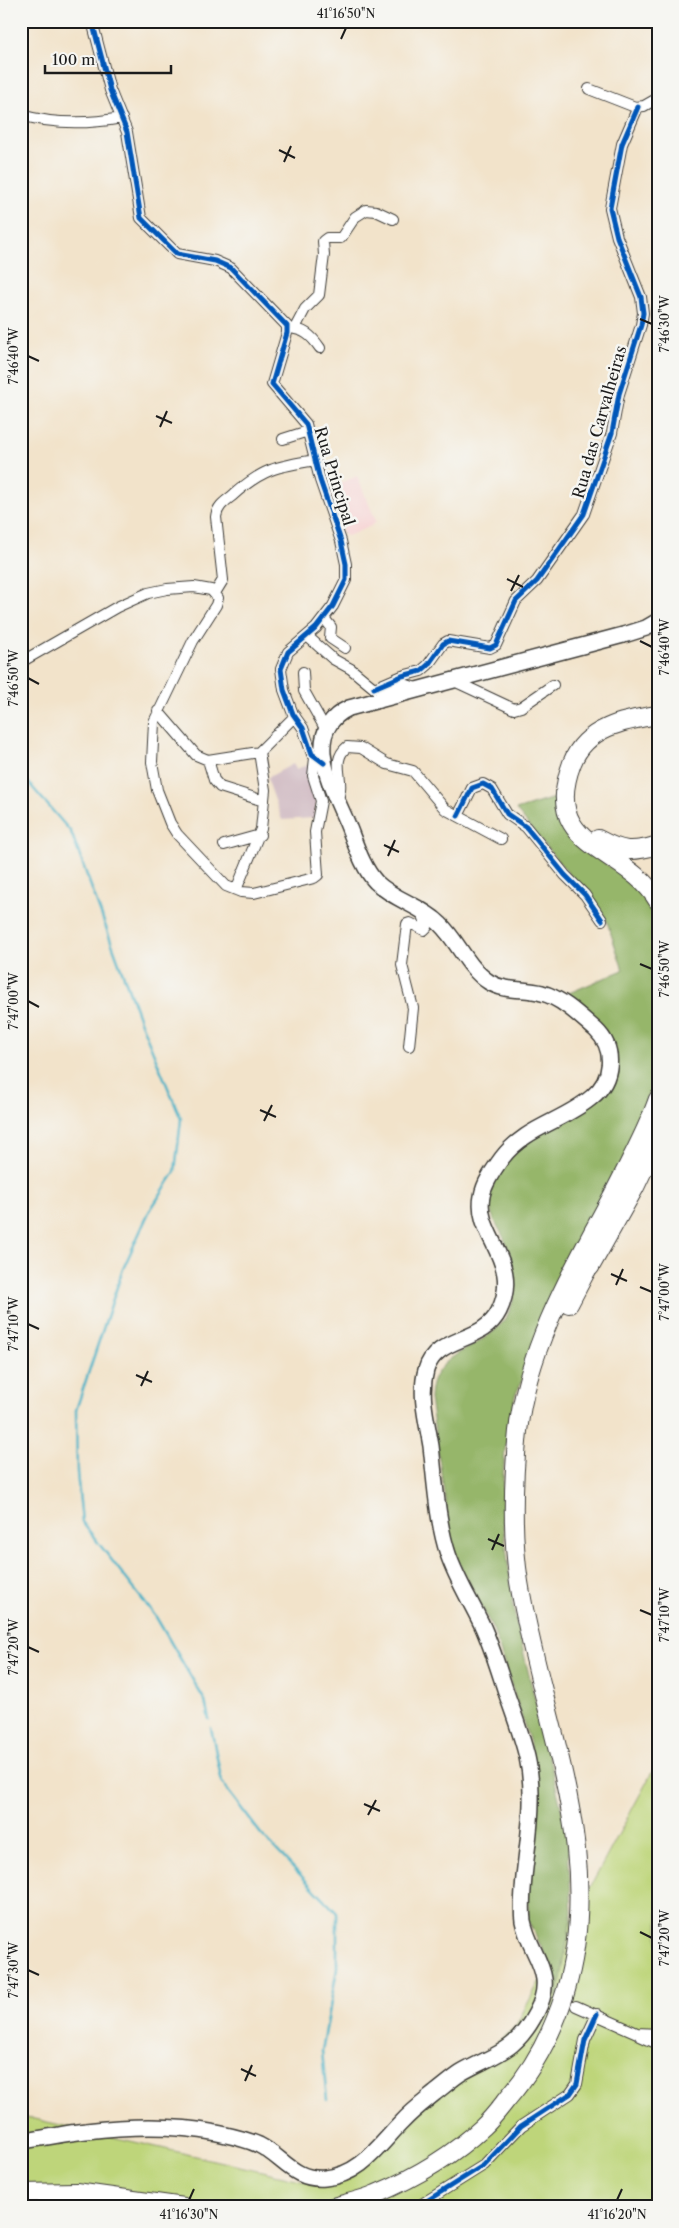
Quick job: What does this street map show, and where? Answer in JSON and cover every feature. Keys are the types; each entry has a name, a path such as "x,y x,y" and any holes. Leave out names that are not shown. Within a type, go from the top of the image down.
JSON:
{"highway":[{"path":"658,715 628,720 610,726 587,741 575,757 567,777 578,832 590,844 624,866 644,883 658,900"},
{"path":"658,724 621,732 608,737 594,748 583,761 576,777 573,810 595,837 614,848 628,851 658,846"},
{"path":"333,2207 375,2195 435,2164 484,2127 525,2078 556,2020 574,1964 579,1917 579,1865 569,1801 535,1661 518,1581 512,1507 519,1427 534,1359 569,1277 637,1149 658,1099"},
{"path":"360,2207 378,2202 439,2170 489,2132 531,2082 563,2023 581,1965 587,1917 586,1864 576,1800 542,1660 526,1580 519,1507 526,1428 541,1362 640,1165 658,1124"},
{"path":"570,1302 632,1193 658,1139"},
{"path":"21,2192 76,2192 184,2207"},
{"path":"21,2200 75,2199 130,2207"}],"main road":[{"path":"21,2141 91,2130 188,2129 231,2137 258,2145 272,2153 291,2170 304,2177 322,2179 336,2176 356,2168 368,2159 408,2116 452,2080 510,2048 531,2022 543,1995 540,1960 525,1928 522,1913 531,1795 528,1762 488,1641 446,1550 423,1387 426,1368 432,1356 444,1347 484,1329 493,1321 501,1306 504,1289 502,1261 485,1225 481,1208 483,1192 490,1176 513,1145 588,1100 598,1091 605,1079 609,1065 607,1046 600,1034 546,994 502,987 488,981 476,970 447,931 420,908 384,888 372,877 362,859 320,761 326,730 332,719 344,710 633,632 658,621"}],"street":[{"path":"92,21 110,90 129,138 141,218 177,254 215,261 231,268 291,328 310,335 320,348"},
{"path":"589,89 638,107 658,98"},
{"name":"Rua das Carvalheiras","path":"374,688 402,676 421,671 428,665 443,644 448,641 490,648 496,645 516,601 537,581 584,514 613,430 619,394 642,316 641,296 616,237 610,208 622,144 638,107"},
{"path":"21,115 36,120 67,123 122,118"},
{"path":"291,328 305,309 319,295 324,255 322,243 324,240 329,237 341,238 355,217 366,210 376,211 394,219"},
{"name":"Rua Principal","path":"291,328 272,384 303,419 308,431 320,480 341,542 347,570 345,585 324,618 288,652 281,669 282,687 295,716 320,761"},
{"path":"283,439 308,431"},
{"path":"215,593 223,580 216,517 219,507 249,480 272,468 316,460"},
{"path":"21,662 122,604 151,592 198,586 208,588 215,593 218,598 216,605 193,641 154,722 152,769 157,790 170,823 177,834 220,882 236,890 258,892 318,876 315,832 321,801 313,776 320,761"},
{"path":"324,618 331,628 330,638 345,648"},
{"path":"307,636 333,659 350,669 374,688 380,690 404,684 420,689"},
{"path":"303,672 304,691 326,730"},
{"path":"452,680 514,709 521,707 554,685"},
{"path":"158,711 196,755 208,760 246,756 259,752 295,716"},
{"path":"337,800 342,787 339,760 344,749 354,746 365,750 387,764 413,771 442,807 501,839"},
{"path":"236,890 260,835 265,790 259,752"},
{"path":"208,760 213,778 220,788 264,801"},
{"path":"458,816 472,788 480,784 490,786 497,794 507,814 526,827 566,876 585,895 602,920"},
{"path":"224,845 260,835"},
{"path":"409,1046 413,1008 402,965 407,924 410,923 424,930 426,927 420,908"},
{"path":"576,2006 597,2014 658,2044"},
{"path":"417,2207 484,2165 521,2126 570,2094 577,2084 585,2040 597,2014"},
{"path":"633,2031 644,2034 658,2034"}],"shaded area":[{"path":"357,476 376,521 371,526 348,536 344,535 327,489"},
{"path":"293,764 296,769 310,764 317,802 314,818 282,820 267,778"}],"green space":[{"path":"554,798 560,820 577,844 632,882 658,915 658,1069 636,1131 515,1396 505,1449 502,1494 503,1524 515,1617 567,1832 572,1912 558,1997 552,1984 552,1972 548,1960 528,1921 531,1746 493,1629 458,1561 452,1545 430,1399 433,1382 440,1369 450,1359 488,1336 508,1314 512,1304 515,1284 513,1263 490,1206 492,1187 498,1174 515,1151 615,1072 617,1059 609,1037 592,1019 562,996 623,970 606,919 516,810"},
{"path":"658,1761 658,2207 21,2207 21,2116 327,2186 515,2027"}],"waterway":[{"path":"21,774 71,832 141,1023 181,1119 175,1172 149,1212 123,1269 76,1410 77,1472 82,1522 156,1617 205,1701 209,1719"},
{"path":"211,1728 222,1783 261,1834 337,1913 337,1969 322,2051 327,2100"}],"cycle path":[{"path":"92,21 110,90 127,132 141,218 177,254 215,261 231,268 287,326 287,333 272,384 306,424 320,480 341,541 346,564 346,580 333,606 316,628 288,652 281,669 284,690 293,714 303,728 312,754 324,763"},
{"path":"374,688 402,676 421,671 428,665 443,644 448,641 490,648 496,645 516,601 537,581 584,514 612,433 619,394 643,313 641,297 617,237 610,208 622,144 638,107"},
{"path":"458,816 472,788 483,784 492,789 507,814 526,827 565,875 585,895 602,920"},
{"path":"417,2207 484,2165 521,2126 570,2094 577,2084 585,2040 597,2014"}]}
